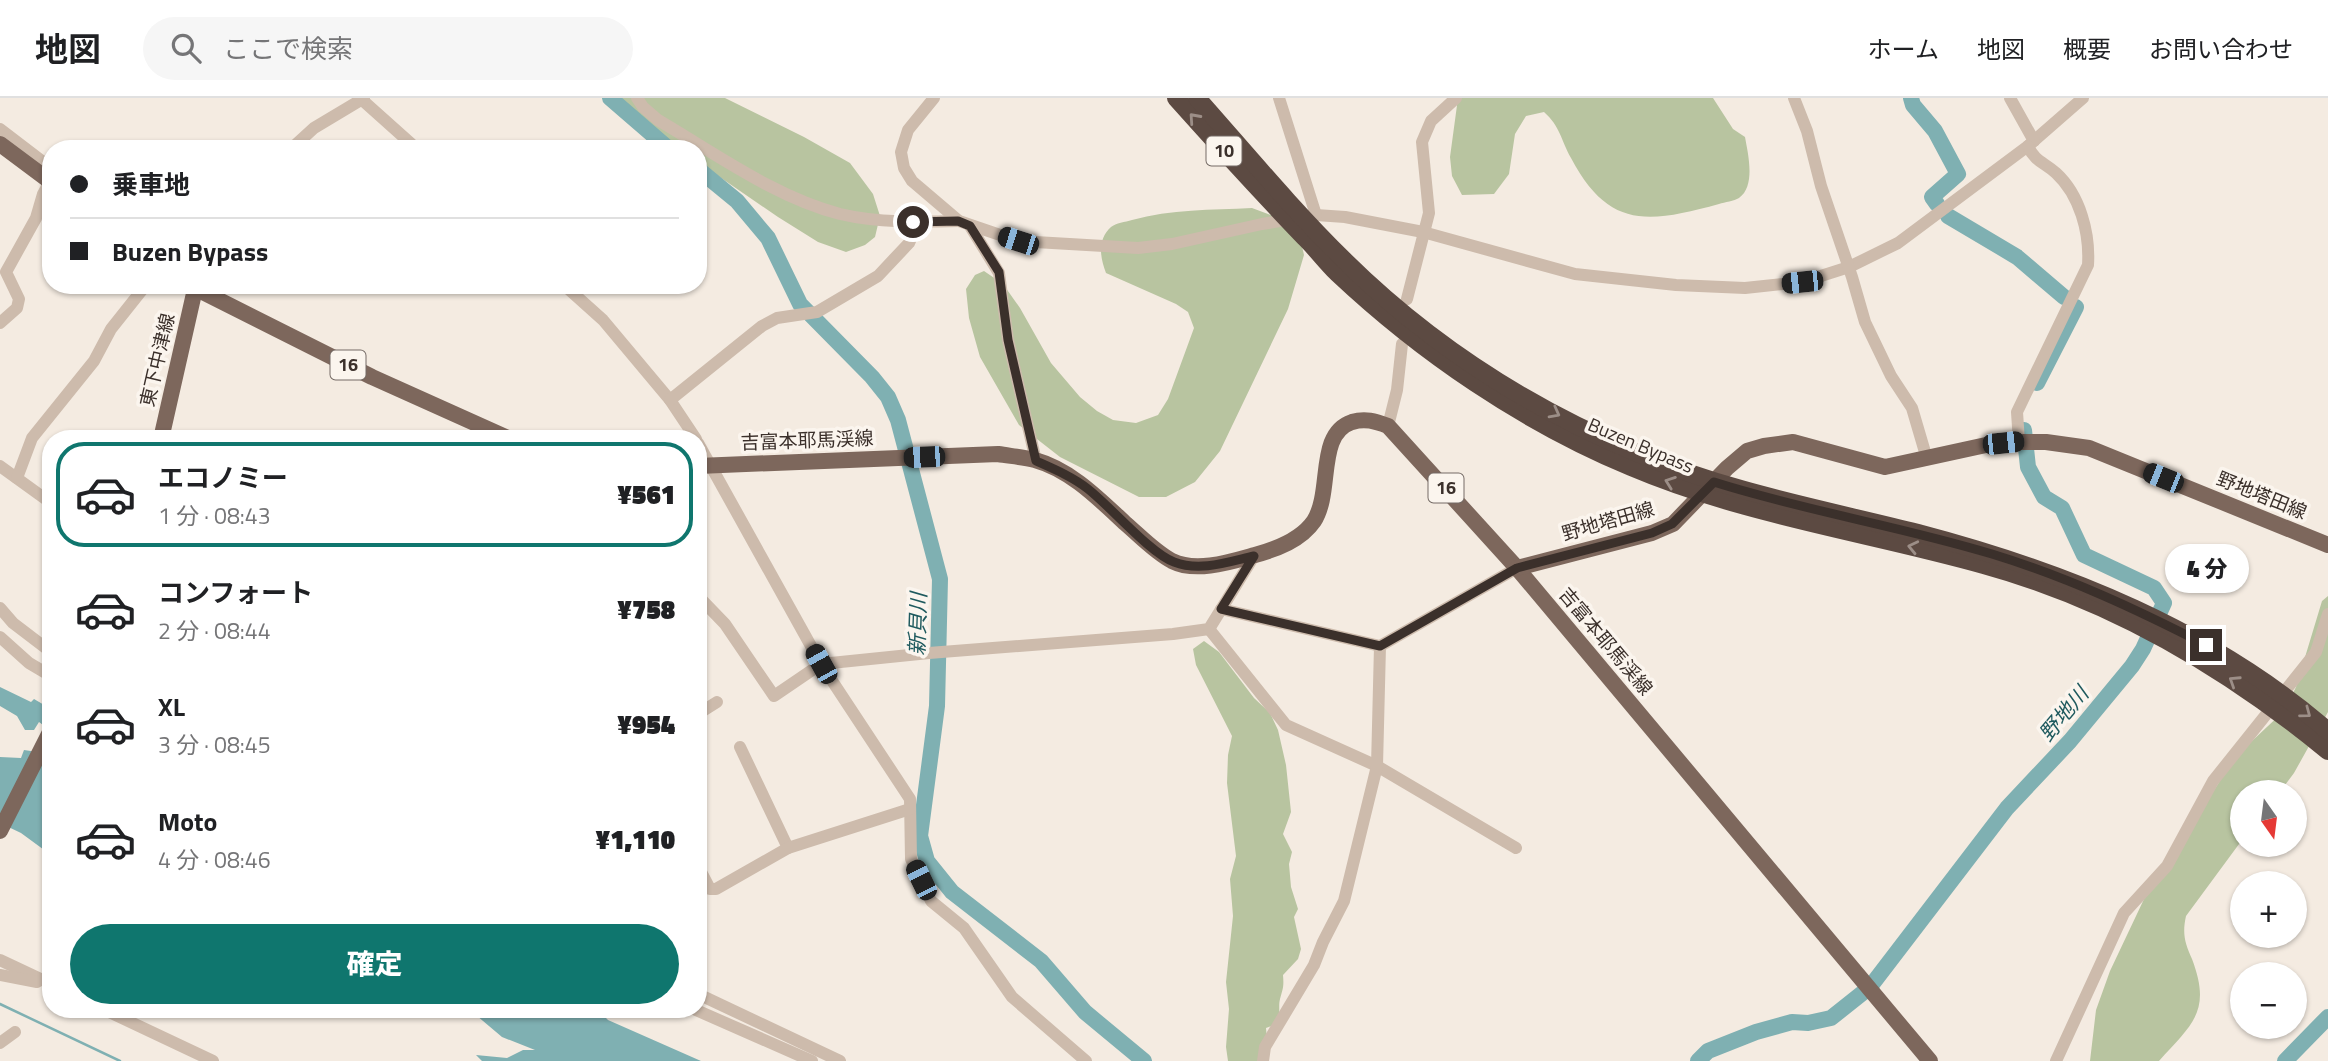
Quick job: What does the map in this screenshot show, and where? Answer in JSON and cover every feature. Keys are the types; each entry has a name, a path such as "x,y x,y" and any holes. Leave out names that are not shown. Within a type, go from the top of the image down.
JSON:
{"highway":[{"name":"Buzen Bypass","path":"1176,98 1321,245 1336,271 1391,318 1487,390 1591,449 1631,467 1709,488 1834,529 1986,565 2034,581 2141,627 2328,731"},
{"name":"Buzen Bypass","path":"1197,98 1278,200"},
{"name":"Buzen Bypass","path":"2278,701 2328,751"}],"main road":[{"path":"2,148 42,176"},
{"name":"東下中津線","path":"163,430 192,294"},
{"name":"16","path":"207,294 372,377 490,430"},
{"name":"吉富本耶馬渓線","path":"707,466 998,454 1036,461 1086,488 1153,548 1173,562 1212,566 1275,549 1303,534 1315,519 1324,497 1330,440 1342,426 1359,420 1373,420 1388,426 1517,568 1930,1061"},
{"name":"野地塔田線","path":"1517,568 1652,533 1672,524 1747,451 1793,442 1885,467 1986,445 2046,442 2089,448 2328,545"},
{"path":"0,831 42,748"}],"street":[{"path":"301,140 314,128 362,98 407,140"},
{"path":"638,98 643,107 658,120 694,140"},
{"path":"934,98 908,130 901,152 904,168 912,181 964,223 999,272 1008,340 1036,461"},
{"path":"1279,98 1316,215"},
{"path":"1407,299 1429,213 1422,142 1432,121 1456,98"},
{"path":"1794,98 1807,131 1821,186 1866,322 1891,376 1912,408 1927,459"},
{"path":"2010,98 2031,144 2033,157 2056,173 2074,195 2089,253 2088,265 2017,412 2019,442"},
{"path":"707,148 802,201 842,214 913,222 964,223 1018,241 1138,248 1172,244 1316,215 1373,220 1575,274 1676,285 1745,288 1802,282 1849,267 1898,243 2031,144 2083,98"},
{"path":"0,129 42,161"},
{"path":"0,323 17,307 19,299 6,272 36,218 42,197"},
{"path":"670,400 762,326 777,318 817,312 878,276 909,243 913,234 913,222"},
{"path":"17,478 32,438 94,361 111,329 139,294"},
{"path":"574,294 603,320 670,400 690,430"},
{"path":"1388,426 1397,390 1402,344"},
{"path":"0,466 42,496"},
{"path":"707,469 821,664 910,799 911,859 931,901 964,928 1012,997 1086,1061"},
{"path":"1209,629 1254,556"},
{"path":"1221,609 1380,646 1517,568"},
{"path":"707,605 725,624 774,696 821,664 1209,629"},
{"path":"0,608 13,623 42,645"},
{"path":"2056,1061 2124,913 2166,866 2213,781 2316,652 2328,614"},
{"path":"1209,629 1286,725 1377,766 1516,848"},
{"path":"0,637 29,663 42,671"},
{"path":"1263,1061 1265,1047 1314,965 1344,901 1377,766 1380,646"},
{"path":"707,708 717,702"},
{"path":"740,747 788,848"},
{"path":"707,882 710,888 716,889 788,848 910,809"},
{"path":"0,960 42,980"},
{"path":"0,975 42,983"},
{"path":"707,998 840,1061"},
{"path":"707,1015 812,1061"},
{"path":"122,1018 213,1061"},
{"path":"0,1043 15,1032"}],"green space":[{"path":"609,98 725,98 804,137 850,163 873,194 880,216 875,237 865,245 846,252 818,242 707,168 707,140 667,140"},
{"path":"1458,98 1713,98 1733,129 1745,137 1750,169 1748,186 1737,199 1672,215 1651,217 1616,209 1600,198 1585,181 1557,128 1544,112 1526,116 1515,134 1509,174 1494,194 1462,195 1452,176 1450,157"},
{"path":"1252,208 1297,225 1304,255 1288,309 1220,451 1195,482 1166,497 1139,497 1060,457 1019,425 980,357 969,318 966,289 975,275 984,271 1003,284 1051,363 1080,397 1113,420 1136,423 1158,415 1168,399 1194,328 1188,312 1176,304 1106,273 1101,255 1103,237 1113,226 1147,216"},
{"path":"2328,596 2328,712 2289,780 2230,780 2230,856 2186,916 2184,928 2200,992 2195,1016 2181,1037 2159,1061 2090,1061 2096,1010 2110,971 2145,897 2236,756 2284,711 2296,687 2322,601"},
{"path":"1204,641 1219,652 1254,698 1270,713 1278,730 1286,765 1291,812 1283,834 1292,852 1289,864 1291,887 1298,909 1294,917 1301,949 1298,959 1283,975 1277,1024 1266,1028 1264,1061 1228,1061 1226,1047 1229,1009 1226,982 1233,916 1230,879 1236,856 1227,783 1232,736 1196,665 1193,649"}],"water":[{"path":"0,687 31,702 34,699 42,704 42,724 39,722 34,730 25,730 17,716 0,706"},
{"path":"24,750 42,753 42,848 21,833 0,823 0,757 21,758"},
{"path":"479,1018 606,1018 701,1061 482,1061 476,1055 507,1058 523,1050 535,1050 502,1037"}],"waterway":[{"name":"新貝川","path":"610,98 659,140"},
{"name":"野地川","path":"1911,98 1913,105 1935,131 1958,174 1932,197 1937,204"},
{"name":"新貝川","path":"707,176 737,201 768,238 800,304 872,377 888,397 898,420 940,579 937,706 920,836 927,861 952,892 1041,961 1085,1012 1144,1061"},
{"name":"野地川","path":"1948,216 2017,257 2064,297"},
{"name":"野地川","path":"2037,383 2076,307"},
{"name":"野地川","path":"1698,1061 1708,1051 1756,1032 1792,1022 1808,1023 1831,1018 1870,987 2007,808 2070,741 2143,649 2164,603 2154,588 2084,555 2062,508 2044,497 2028,467 2024,430"},
{"path":"0,1004 120,1061"},
{"path":"2285,1061 2328,1017"}],"route":[{"path":"913,222 958,221 970,226 999,272 1008,340 1028,417 1036,461 1086,488 1153,548 1173,562 1212,566 1254,556 1221,609 1380,646 1517,568 1652,533 1672,524 1714,482 1990,553 2085,586 2206,645"}]}
